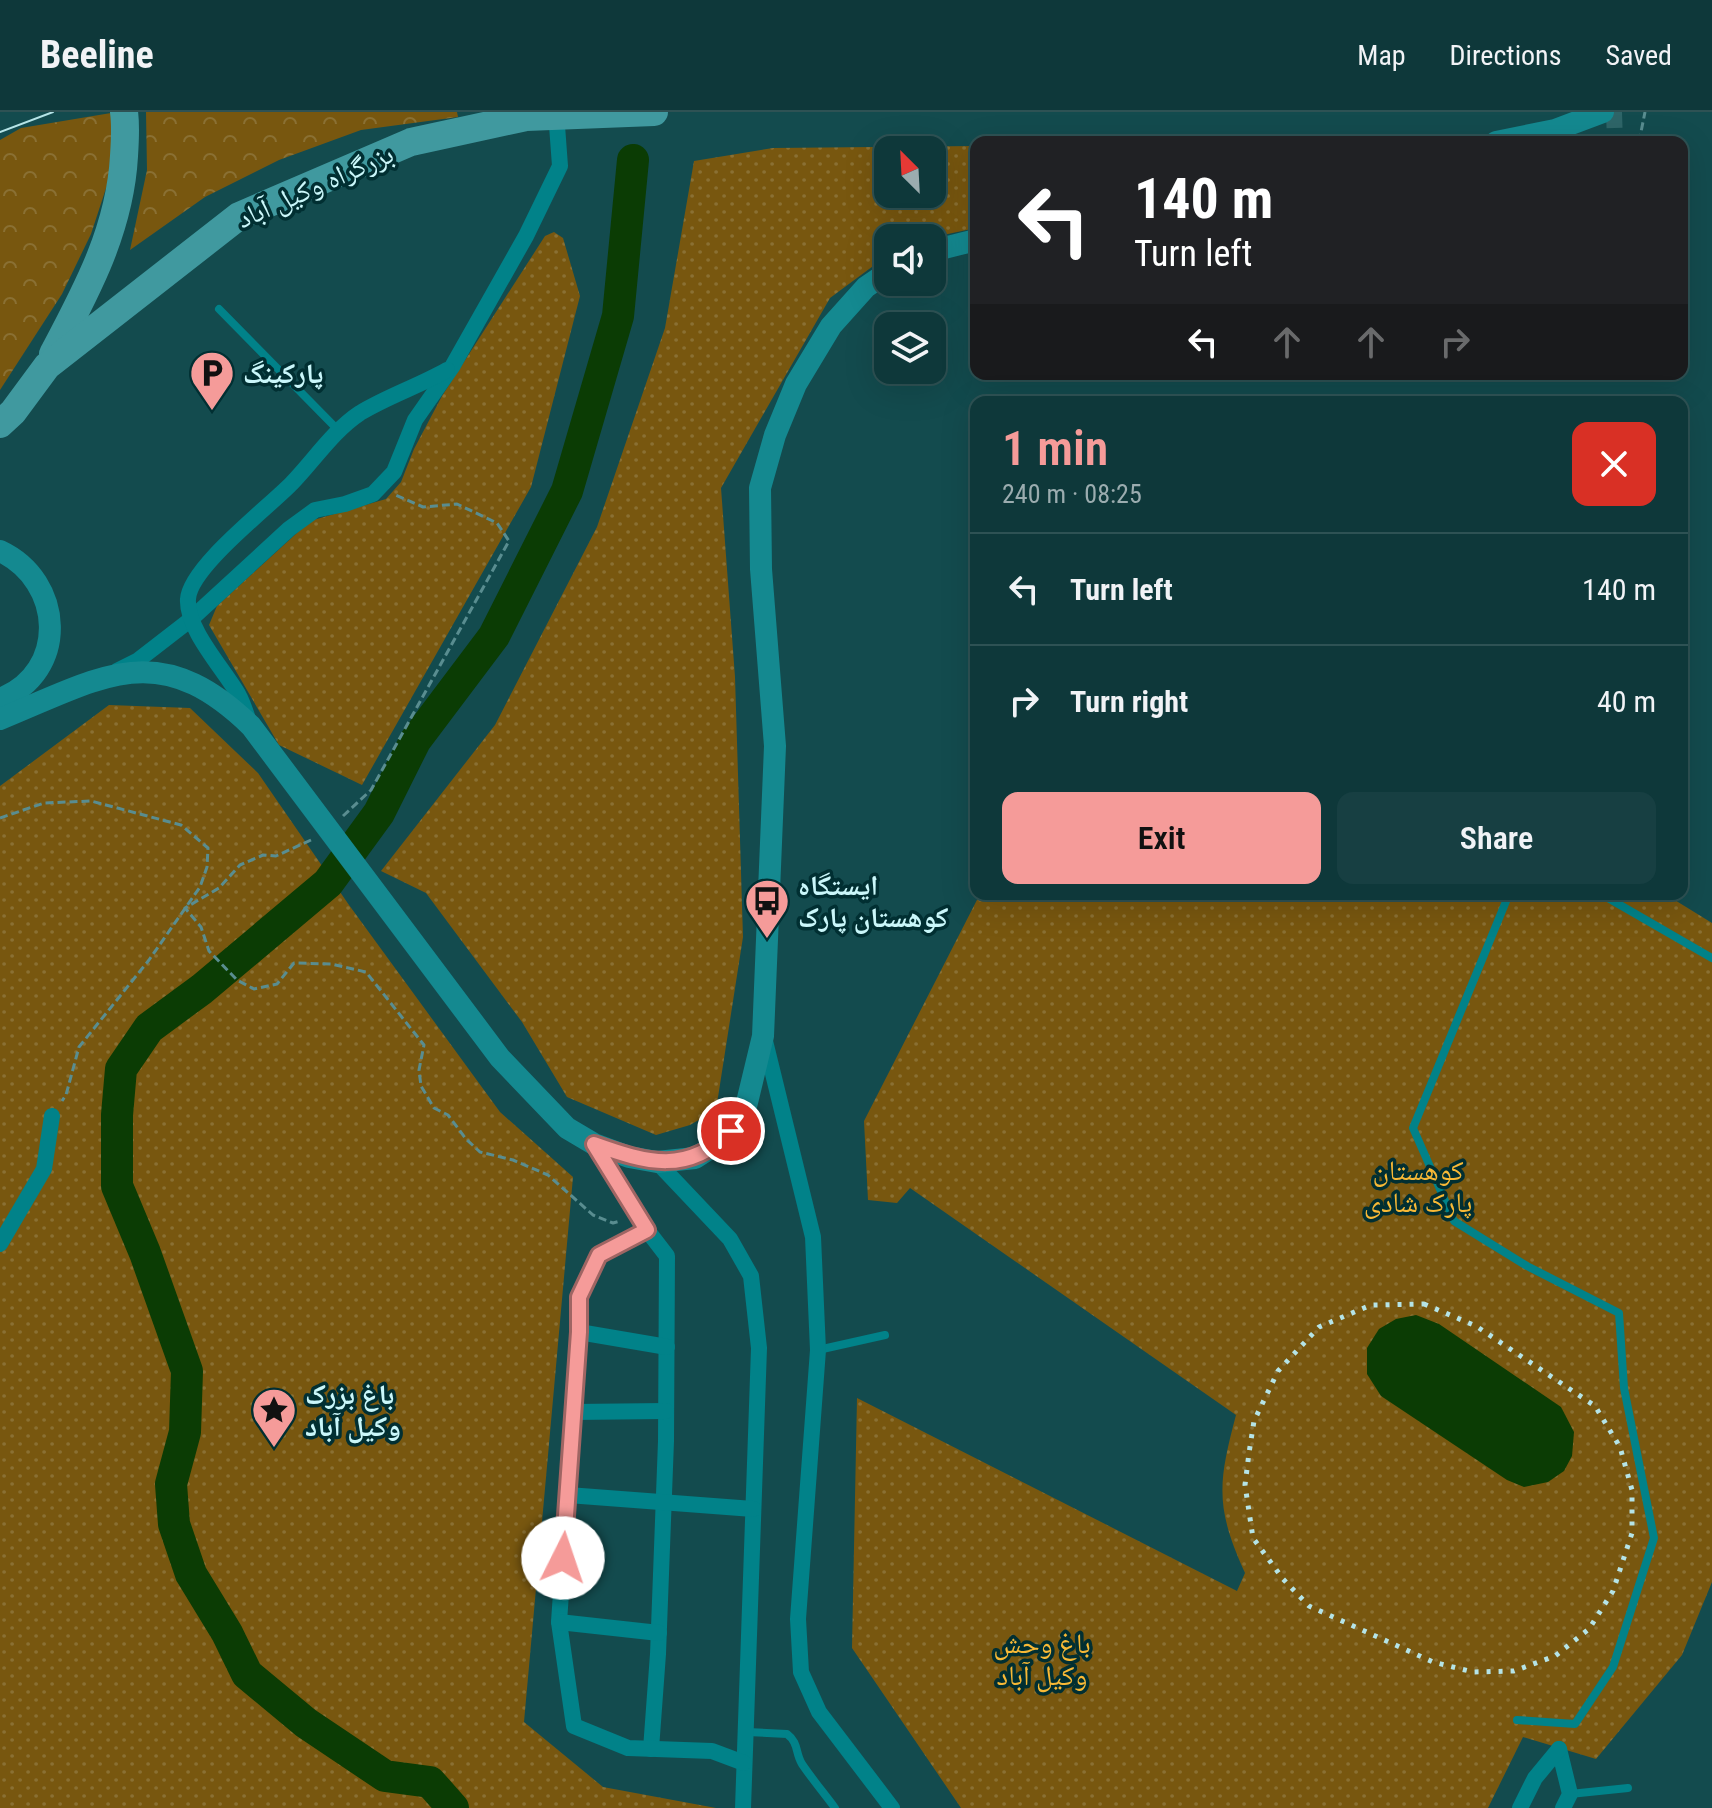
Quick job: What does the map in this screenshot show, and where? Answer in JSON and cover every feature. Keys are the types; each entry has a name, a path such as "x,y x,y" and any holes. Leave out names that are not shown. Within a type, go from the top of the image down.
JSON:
{"highway":[{"path":"47,366 92,282 109,239 122,187 124,112"},
{"name":"بزرگراه وکیل آباد","path":"0,445 6,418 47,366 116,309 239,216 411,142 526,117 654,112"}],"street":[{"path":"0,719 137,661 190,620 289,529 315,510 373,494 394,472 415,420 452,367 526,236 560,166 556,112"},
{"path":"1526,136 1555,130 1603,112"},
{"path":"946,248 970,242"},
{"path":"108,675 143,671 172,675 199,686 225,702 251,726 319,824 359,869 500,1058 567,1128 594,1144 629,1157 657,1162 695,1158 720,1142 743,1119 763,1036 775,746 761,569 760,488 775,435 796,384 831,326 874,282"},
{"path":"251,726 240,697 190,620 188,597 195,579 216,554 292,483 339,431 386,399 452,367"},
{"path":"386,399 407,402 415,420"},
{"path":"0,551 14,558 38,582 49,611 50,643 37,672 16,693 0,699"},
{"path":"763,1036 813,1237 818,1350 798,1619 801,1672 819,1712 892,1808"},
{"path":"0,1244 44,1169 52,1116"},
{"path":"594,1144 647,1230 667,1256 659,1633 651,1749"},
{"path":"657,1162 730,1239 751,1276 759,1348 743,1808"},
{"path":"647,1230 599,1255 579,1297 559,1622 574,1726 628,1748 712,1751 744,1763"},
{"path":"579,1332 667,1347"},
{"path":"573,1412 666,1411"},
{"path":"568,1495 753,1509"},
{"path":"559,1622 659,1633"},
{"path":"1520,1808 1535,1778 1559,1749 1566,1801"}],"lane":[{"path":"219,309 339,431"},
{"path":"1507,900 1413,1128 1454,1221 1527,1266 1619,1313 1624,1388 1654,1538 1613,1667 1575,1724 1517,1720"},
{"path":"1611,900 1712,958"},
{"path":"818,1350 885,1335"},
{"path":"747,1732 787,1734 792,1737 797,1744 800,1761 835,1808"},
{"path":"1566,1801 1628,1788"}],"path":[{"path":"1640,136 1645,112"},
{"path":"342,817 371,790 509,541 497,523 457,504 423,507 399,497"},
{"path":"0,818 44,803 91,801 181,825 208,848 207,867 200,887 149,960 79,1047 66,1095 52,1116"},
{"path":"185,908 219,888 240,865 263,855 276,856 319,824"},
{"path":"185,908 201,927 209,951 237,980 254,989 277,984 294,963 331,964 366,972 424,1045 419,1070 421,1086 434,1108 448,1115 480,1152 513,1160 548,1175 593,1215 613,1223 638,1215"}],"green space":[{"path":"146,112 457,112 458,117 361,130 279,160 205,197 130,250 147,170"},
{"path":"111,113 111,173 91,234 62,294 0,390 0,140 21,128"},
{"path":"946,146 970,146 970,229 946,234 946,224 874,224 874,265 830,298 721,488 735,677 743,937 716,1110 690,1125 656,1135 567,1097 522,1022 426,893 381,871 495,725 597,527 665,328 694,161 773,148 874,147 874,208 946,208"},
{"path":"554,232 563,238 580,296 531,487 362,785 279,745 209,625 217,606 310,521 386,499 401,482 414,449 442,396 545,236"},
{"name":"باغ بزرک وکیل آباد","path":"109,705 190,708 258,773 349,905 500,1112 573,1177 524,1722 603,1787 716,1808 0,1808 0,786"},
{"name":"کوهستان پارک شادی","path":"977,900 1675,900 1712,923 1712,1582 1682,1655 1596,1759 1523,1737 1488,1808 961,1808 852,1648 857,1398 1237,1591 1245,1573 1228,1530 1222,1495 1236,1415 910,1188 897,1203 868,1200 864,1121"}],"shaded area":[{"path":"1416,1315 1439,1324 1561,1407 1574,1432 1572,1456 1564,1471 1548,1482 1524,1487 1507,1480 1381,1396 1367,1374 1367,1348 1379,1329 1396,1319"}],"waterway":[{"path":"453,1808 430,1782 385,1776 306,1723 247,1674 227,1633 191,1574 174,1524 171,1484 185,1432 187,1371 145,1253 117,1186 117,1115 121,1069 149,1028 202,989 328,883 379,813 415,741 494,636 567,491 618,316 633,160"}],"tunnel":[{"path":"1614,112 1615,136"}],"tram line":[{"path":"0,132 53,112"}],"railway":[{"path":"1424,1304 1476,1326 1595,1406 1620,1447 1632,1490 1632,1533 1613,1591 1589,1629 1555,1656 1514,1671 1473,1672 1433,1662 1309,1606 1283,1579 1253,1538 1245,1485 1249,1453 1254,1421 1278,1371 1319,1327 1371,1305 1424,1304"}],"place":[{"name":"پارکینگ","path":"212,412"},
{"name":"ایستگاه کوهستان پارک","path":"767,940"},
{"name":"باغ بزرک وکیل آباد","path":"274,1449"}],"route":[{"path":"563,1558 579,1297 599,1255 647,1230 594,1144 629,1157 657,1162 695,1158 731,1131"}],"park label":[{"name":"باغ وحش وکیل آباد","path":"1042,1659"}]}
